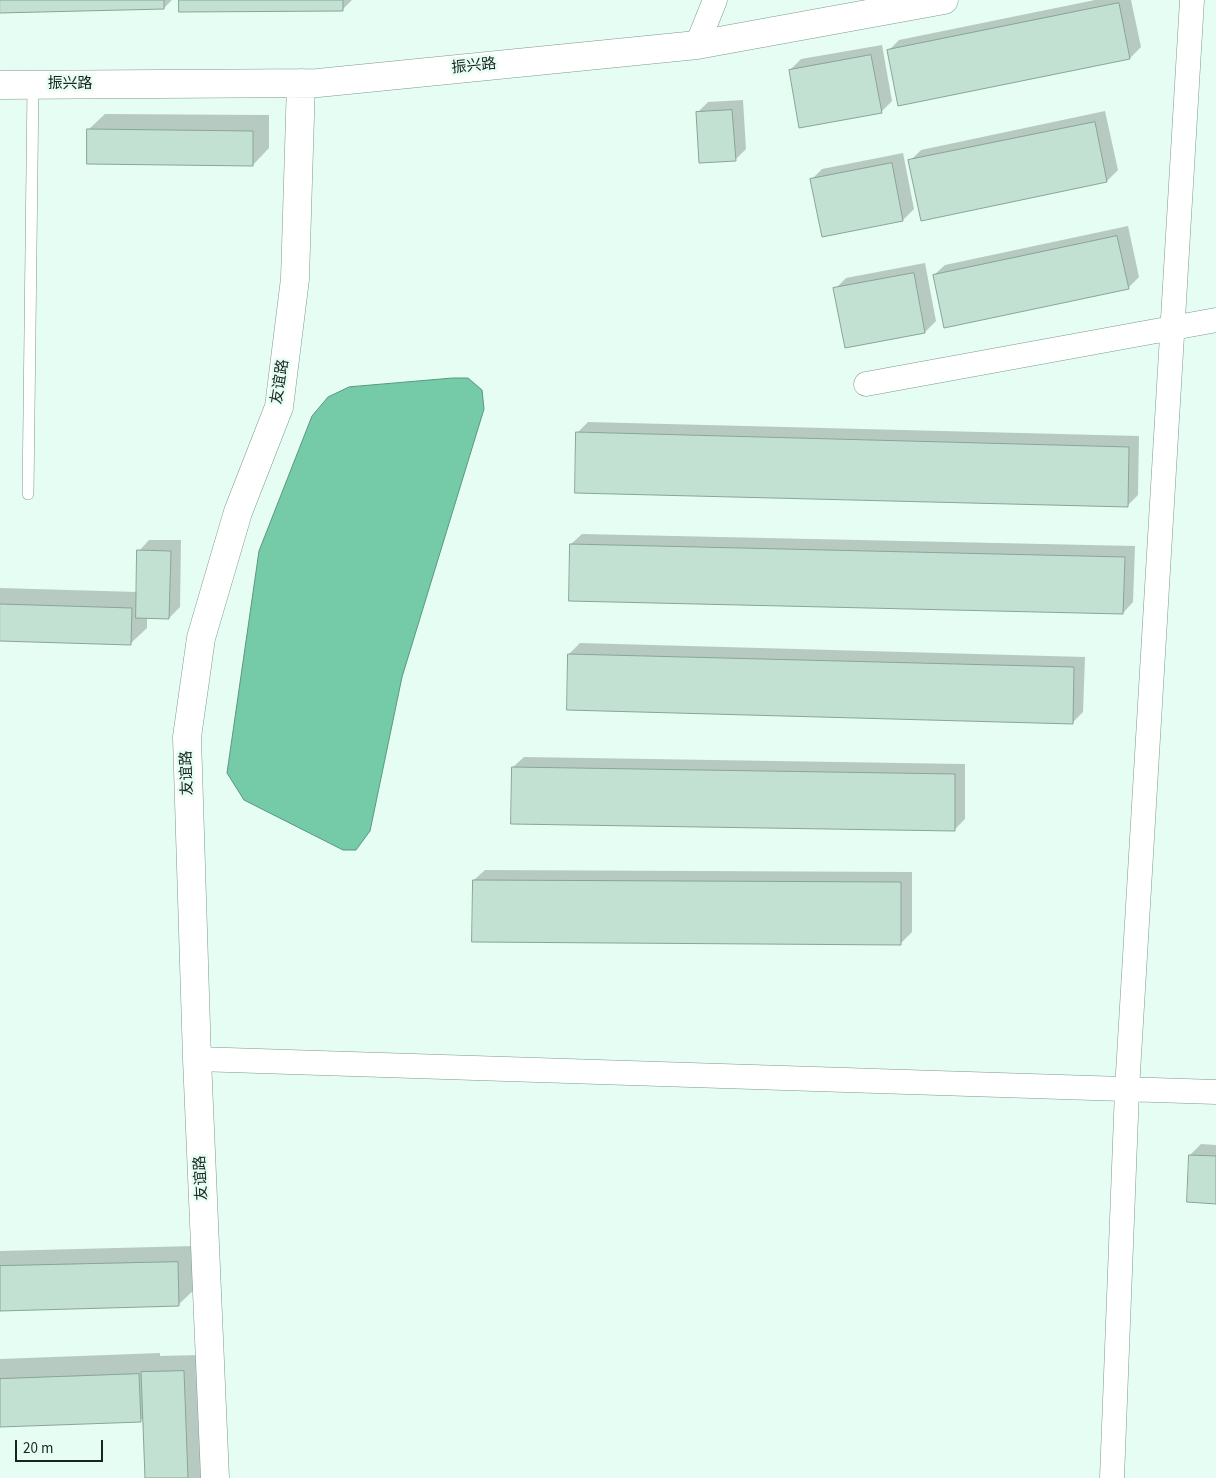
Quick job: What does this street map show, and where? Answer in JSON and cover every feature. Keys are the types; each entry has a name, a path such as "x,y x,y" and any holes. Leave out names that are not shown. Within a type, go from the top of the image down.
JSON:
{"street":[{"path":"697,45 715,0"},
{"name":"振兴路","path":"0,85 318,83 697,45 944,0"},
{"path":"1112,1478 1127,1090 1192,0"},
{"name":"友谊路","path":"216,1478 197,1059 187,737 201,638 238,512 279,407 295,279 301,83"},
{"path":"866,384 1216,320"},
{"path":"197,1059 1216,1092"}],"lane":[{"path":"28,494 33,85"}],"shaded area":[{"path":"468,378 482,390 484,409 402,677 370,831 356,850 343,850 244,800 227,773 259,551 312,416 328,397 349,387"}],"building":[{"path":"0,0 164,0 164,9 0,13"},
{"path":"179,0 343,0 343,11 179,12"},
{"path":"1119,3 1130,59 898,106 887,50"},
{"path":"871,55 882,113 799,128 789,70"},
{"path":"732,110 736,161 699,163 696,112"},
{"path":"1095,122 1107,182 921,221 908,160"},
{"path":"87,129 253,131 253,166 87,164"},
{"path":"892,163 903,221 822,237 810,179"},
{"path":"1117,236 1129,289 944,328 933,275"},
{"path":"914,273 925,333 845,348 833,288"},
{"path":"576,432 1129,447 1128,507 575,493"},
{"path":"570,544 1125,557 1123,614 569,601"},
{"path":"137,550 171,551 169,619 136,618"},
{"path":"0,604 132,608 131,645 0,641"},
{"path":"568,654 1074,667 1073,724 567,710"},
{"path":"512,767 955,774 955,831 511,824"},
{"path":"473,880 901,882 901,945 472,942"},
{"path":"1189,1155 1216,1156 1216,1204 1187,1202"},
{"path":"178,1262 179,1306 0,1311 0,1266"},
{"path":"184,1371 188,1478 145,1478 141,1372"},
{"path":"139,1374 141,1422 0,1427 0,1379"}]}
